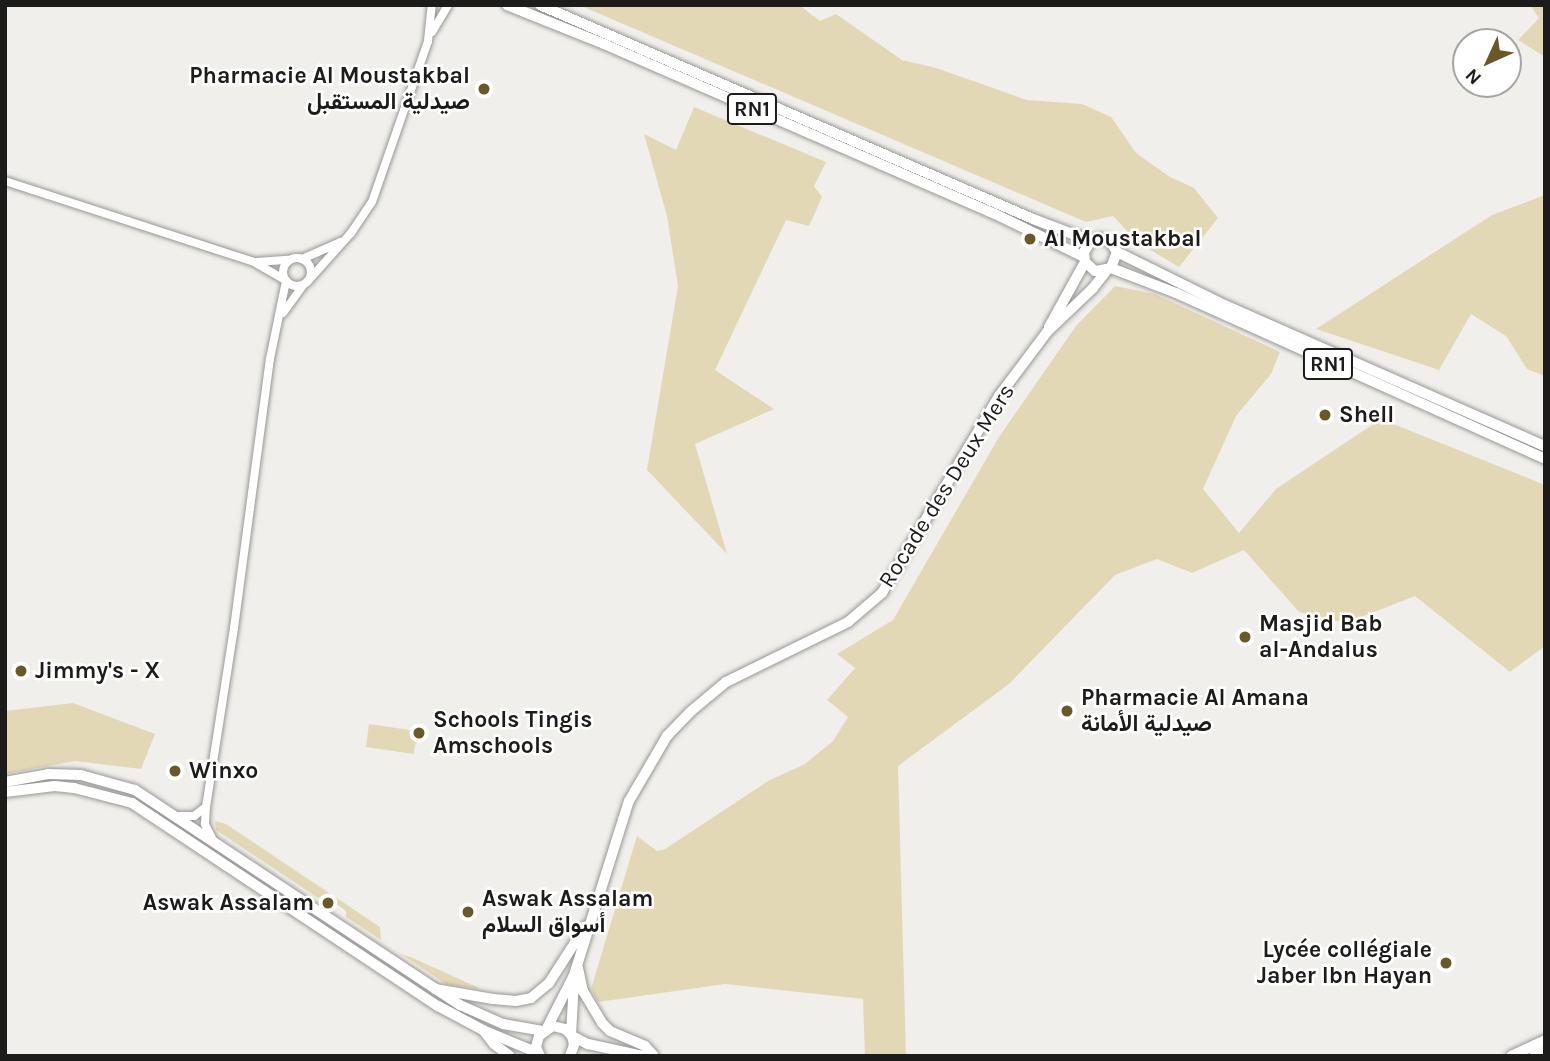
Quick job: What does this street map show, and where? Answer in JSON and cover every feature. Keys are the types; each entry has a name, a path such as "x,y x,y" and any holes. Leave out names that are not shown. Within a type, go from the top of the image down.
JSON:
{"main road":[{"name":"RN1","path":"507,5 604,44 995,214 1084,260 1095,271 1109,269 1188,298 1545,459"},
{"name":"RN1","path":"540,5 1007,209 1091,241 1105,238 1113,243 1117,252 1218,302 1545,446"},
{"path":"1084,260 1091,241"},
{"path":"1109,269 1117,252"},
{"name":"Rocade des Deux Mers","path":"1046,332 1084,260"},
{"name":"Rocade des Deux Mers","path":"539,1054 537,1041 576,970 629,801 667,736 726,682 848,622 882,593 999,396 1046,332 1093,288 1109,269"},
{"path":"5,782 49,774 99,779 135,790 435,989 483,1017 525,1030 559,1027 588,1044 643,1056"},
{"path":"5,792 55,786 74,788 132,803 438,1006 483,1030 539,1054"},
{"path":"435,989 502,1000 531,998 549,983 591,919"},
{"path":"576,970 583,991 603,1023 611,1031 645,1046 654,1056"},
{"name":"Rocade des Deux Mers","path":"570,1056 574,1045 571,1035 576,970"},
{"path":"483,1030 494,1044 510,1056"},
{"path":"1511,1056 1545,1040"},
{"path":"1534,1056 1545,1051"}],"street":[{"path":"428,41 432,5"},
{"path":"279,318 305,283 364,215 377,189 428,41 448,5"},
{"path":"5,181 254,262 294,286 305,283"},
{"path":"254,262 302,258 344,241"},
{"path":"302,258 311,269 305,283"},
{"path":"213,841 205,824 206,807 234,628 270,359 285,280 282,271 288,260"},
{"path":"176,816 194,816 206,807"}],"shaded area":[{"path":"579,5 799,5 820,21 836,14 902,60 936,68 1027,100 1082,104 1111,117 1136,153 1170,177 1194,188 1218,218 1179,267 1137,242 1113,216 1086,222"},
{"path":"1530,5 1545,5 1545,57 1522,43 1522,36 1539,18"},
{"path":"694,107 826,162 814,186 822,197 809,226 786,220 715,370 774,409 695,444 727,554 647,470 678,286 667,216 644,134 676,150"},
{"path":"1545,195 1545,376 1527,369 1506,336 1471,314 1439,370 1316,329 1492,215"},
{"path":"1115,286 1155,294 1280,352 1271,374 1236,416 1203,489 1239,533 1276,489 1381,419 1545,485 1545,646 1510,672 1415,596 1346,623 1299,612 1244,550 1192,573 1157,559 1115,575 1009,684 898,766 906,1056 865,1056 863,999 725,984 598,1002 591,989 637,836 657,851 665,849 768,781 805,764 833,741 848,717 827,700 855,668 837,654 893,620 999,437 1076,326"},
{"path":"73,703 155,734 141,769 75,761 5,774 5,711"},
{"path":"369,724 417,731 414,754 366,747"},
{"path":"215,821 226,824 380,927 381,940 346,917 346,911 324,895 318,898 216,830"},
{"path":"401,954 413,958 481,989 446,984"}],"place":[{"name":"Pharmacie Al Moustakbal صيدلية المستقبل","path":"484,89"},
{"name":"Al Moustakbal","path":"1030,239"},
{"name":"Shell","path":"1325,415"},
{"name":"Masjid Bab al-Andalus","path":"1245,637"},
{"name":"Jimmy's - X","path":"21,671"},
{"name":"Pharmacie Al Amana صيدلية الأمانة","path":"1067,711"},
{"name":"Schools Tingis Amschools","path":"419,733"},
{"name":"Winxo","path":"175,771"},
{"name":"Aswak Assalam","path":"328,903"},
{"name":"Aswak Assalam أسواق السلام","path":"468,912"},
{"name":"Lycée collégiale Jaber Ibn Hayan","path":"1446,963"}]}
